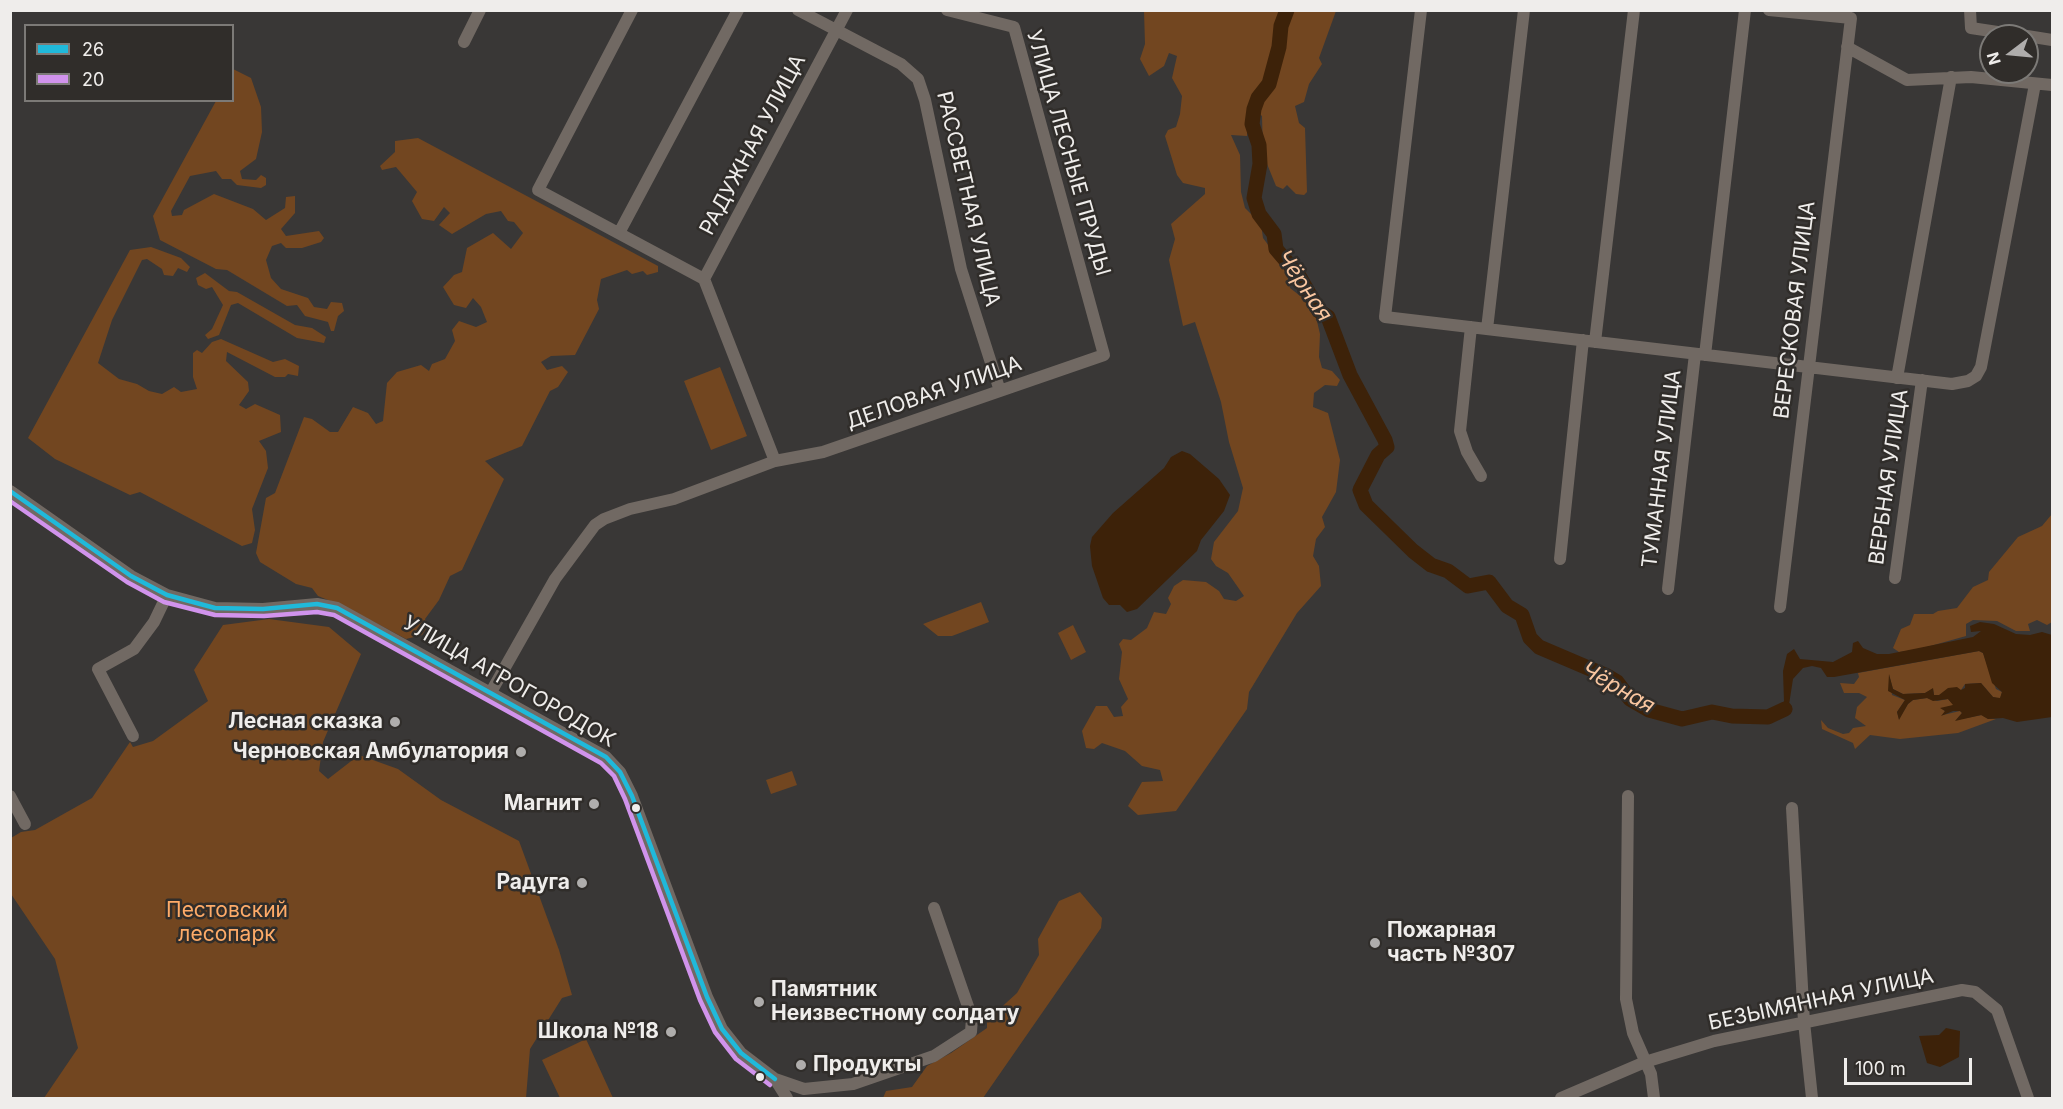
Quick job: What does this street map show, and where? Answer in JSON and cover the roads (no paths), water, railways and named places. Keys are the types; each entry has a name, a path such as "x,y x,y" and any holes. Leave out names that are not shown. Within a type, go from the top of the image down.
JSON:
{"street":[{"path":"464,42 480,10"},
{"path":"632,10 538,190 704,279 775,461"},
{"path":"620,233 738,10"},
{"name":"РАССВЕТНАЯ УЛИЦА","path":"798,10 901,64 918,79 925,100 961,269 1000,391"},
{"name":"РАДУЖНАЯ УЛИЦА","path":"704,279 847,10"},
{"name":"УЛИЦА ЛЕСНЫЕ ПРУДЫ","path":"947,10 1014,27 1104,355"},
{"path":"1421,10 1385,317 1897,378 1960,384 1976,376 1981,367 2035,84 2052,85"},
{"path":"1487,329 1524,10"},
{"path":"1560,559 1634,10"},
{"name":"ТУМАННАЯ УЛИЦА","path":"1668,590 1745,10"},
{"name":"ВЕРЕСКОВАЯ УЛИЦА","path":"1769,10 1851,18 1780,607"},
{"path":"1970,10 1971,28 1979,29"},
{"path":"1847,47 1907,80 1951,77 1979,79"},
{"path":"1897,378 1951,77"},
{"path":"1471,327 1460,431 1467,452 1481,476"},
{"name":"ДЕЛОВАЯ УЛИЦА","path":"491,692 555,579 595,525 616,513 674,499 775,461 823,452 1104,355"},
{"name":"ВЕРБНАЯ УЛИЦА","path":"1895,578 1922,380"},
{"name":"УЛИЦА АГРОГОРОДОК","path":"10,491 131,576 167,595 215,608 263,609 317,604 337,608 597,752 620,772 632,796 720,1026 741,1053 775,1079 804,1089 853,1084 934,1056 964,1039 973,1025 972,1018 934,908"},
{"path":"133,736 98,669 134,649 154,622 167,595"},
{"path":"10,795 26,824"},
{"path":"1628,796 1626,999 1634,1033 1651,1074 1654,1098"},
{"path":"1792,808 1804,1022 1812,1098"},
{"name":"БЕЗЫМЯННАЯ УЛИЦА","path":"1561,1098 1645,1062 1714,1041 1954,992 1975,992 1990,1002 2002,1019 2028,1098"},
{"path":"775,1079 788,1098"}],"waterway":[{"name":"Чёрная","path":"1287,10 1281,26 1279,47 1269,84 1258,98 1254,109 1252,124 1259,145 1260,164 1254,198 1259,214 1274,234 1276,249 1299,276 1319,311 1328,317 1350,375 1385,440 1387,447 1378,455 1360,490 1366,505 1413,551 1431,565 1448,571 1468,586 1489,582 1507,606 1522,615 1530,638 1539,647 1607,676 1617,682 1630,699 1649,710 1682,719 1712,712 1732,716 1768,717 1785,709"}],"place":[{"name":"Лесная сказка","path":"395,722"},
{"name":"Черновская Амбулатория","path":"521,752"},
{"name":"Магнит","path":"594,804"},
{"name":"Радуга","path":"582,883"},
{"name":"Пожарная часть №307","path":"1375,943"},
{"name":"Памятник Неизвестному солдату","path":"759,1002"},
{"name":"Школа №18","path":"671,1032"},
{"name":"Продукты","path":"801,1065"}],"park label":[{"name":"Пестовский лесопарк","path":"227,923"}]}
